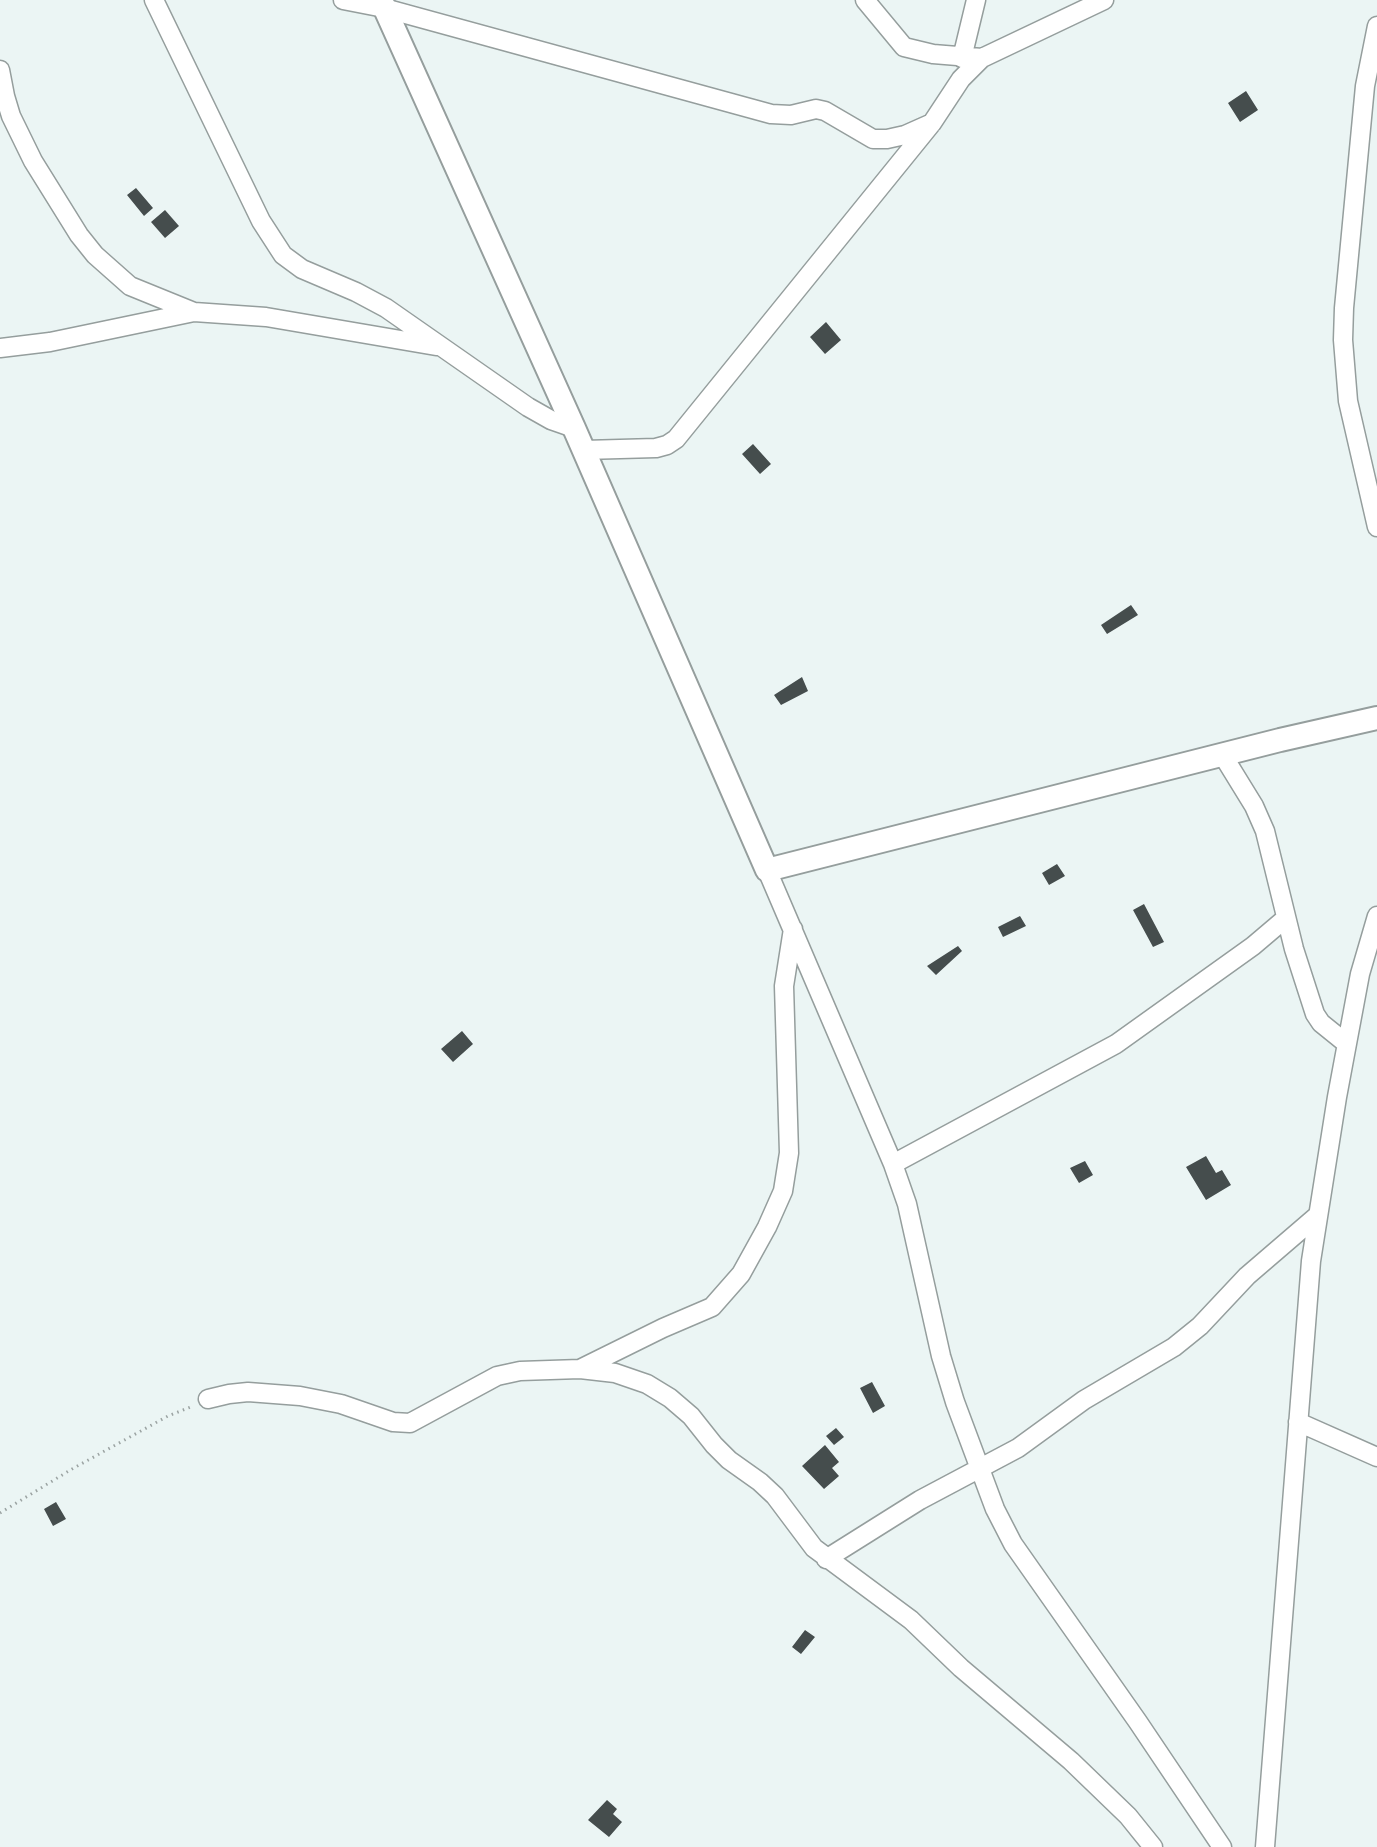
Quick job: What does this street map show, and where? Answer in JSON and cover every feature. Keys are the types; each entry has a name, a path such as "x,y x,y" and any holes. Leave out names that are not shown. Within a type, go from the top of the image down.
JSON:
{"street":[{"path":"153,0 252,204 283,255 302,269 356,292 386,308 528,407 551,420 574,428"},
{"path":"343,0 383,4 771,114 791,115 816,109 825,111 873,139 905,135 932,123"},
{"path":"866,0 904,47 933,54 982,58"},
{"path":"962,58 976,0"},
{"path":"584,450 656,448 676,439 932,123 961,79 982,58 1104,0"},
{"path":"383,4 584,450 893,1164 907,1204 941,1356 955,1402 995,1509 1013,1545 1138,1722 1222,1847"},
{"path":"1377,26 1344,308 1343,340 1348,401 1377,527"},
{"path":"0,70 5,96 20,136 79,235 94,255 130,286 194,312"},
{"path":"0,348 50,342 194,312 266,317 441,347"},
{"path":"767,870 1222,754 1377,718"},
{"path":"1222,754 1262,823 1286,918 1315,1014 1320,1023 1347,1044"},
{"path":"1265,1847 1311,1261 1360,974 1377,916"},
{"path":"893,1164 1116,1044 1253,946 1286,918"},
{"path":"580,1369 712,1306 741,1274 767,1227 783,1191 789,1153 784,986 793,929"},
{"path":"826,1559 920,1500 1018,1448 1084,1400 1174,1347 1200,1326 1268,1258 1318,1215"},
{"path":"208,1399 248,1392 300,1396 341,1404 393,1422 410,1423 497,1376 520,1371 580,1369 615,1373 647,1384 670,1398 691,1416 729,1460 775,1496 807,1540 826,1559 911,1620 961,1668 1040,1733 1120,1808 1154,1847"},
{"path":"1298,1422 1377,1457"}],"path":[{"path":"0,1513 72,1469 168,1416 208,1399"}],"building":[{"path":"1246,91 1258,110 1240,122 1228,103"},
{"path":"136,188 153,208 144,216 127,195"},
{"path":"165,210 179,226 165,238 151,222"},
{"path":"826,322 841,340 825,354 810,337"},
{"path":"753,444 771,464 760,474 742,454"},
{"path":"1131,605 1138,615 1107,634 1101,625"},
{"path":"802,677 808,691 781,705 774,695"},
{"path":"1057,864 1065,876 1049,885 1042,873"},
{"path":"1144,904 1164,942 1153,947 1133,910"},
{"path":"1020,916 1026,926 1003,937 998,927"},
{"path":"958,946 962,951 936,975 927,966"},
{"path":"462,1031 473,1044 453,1062 441,1049"},
{"path":"1206,1156 1216,1173 1222,1170 1231,1185 1206,1200 1186,1167"},
{"path":"1085,1161 1093,1175 1079,1183 1070,1168"},
{"path":"872,1382 885,1406 873,1413 860,1388"},
{"path":"836,1428 844,1437 834,1445 826,1436"},
{"path":"825,1445 839,1462 832,1468 839,1476 824,1489 802,1466"},
{"path":"56,1502 66,1519 53,1526 44,1509"},
{"path":"805,1630 815,1637 801,1654 792,1647"},
{"path":"607,1800 617,1809 613,1814 622,1822 609,1837 588,1820"}]}
